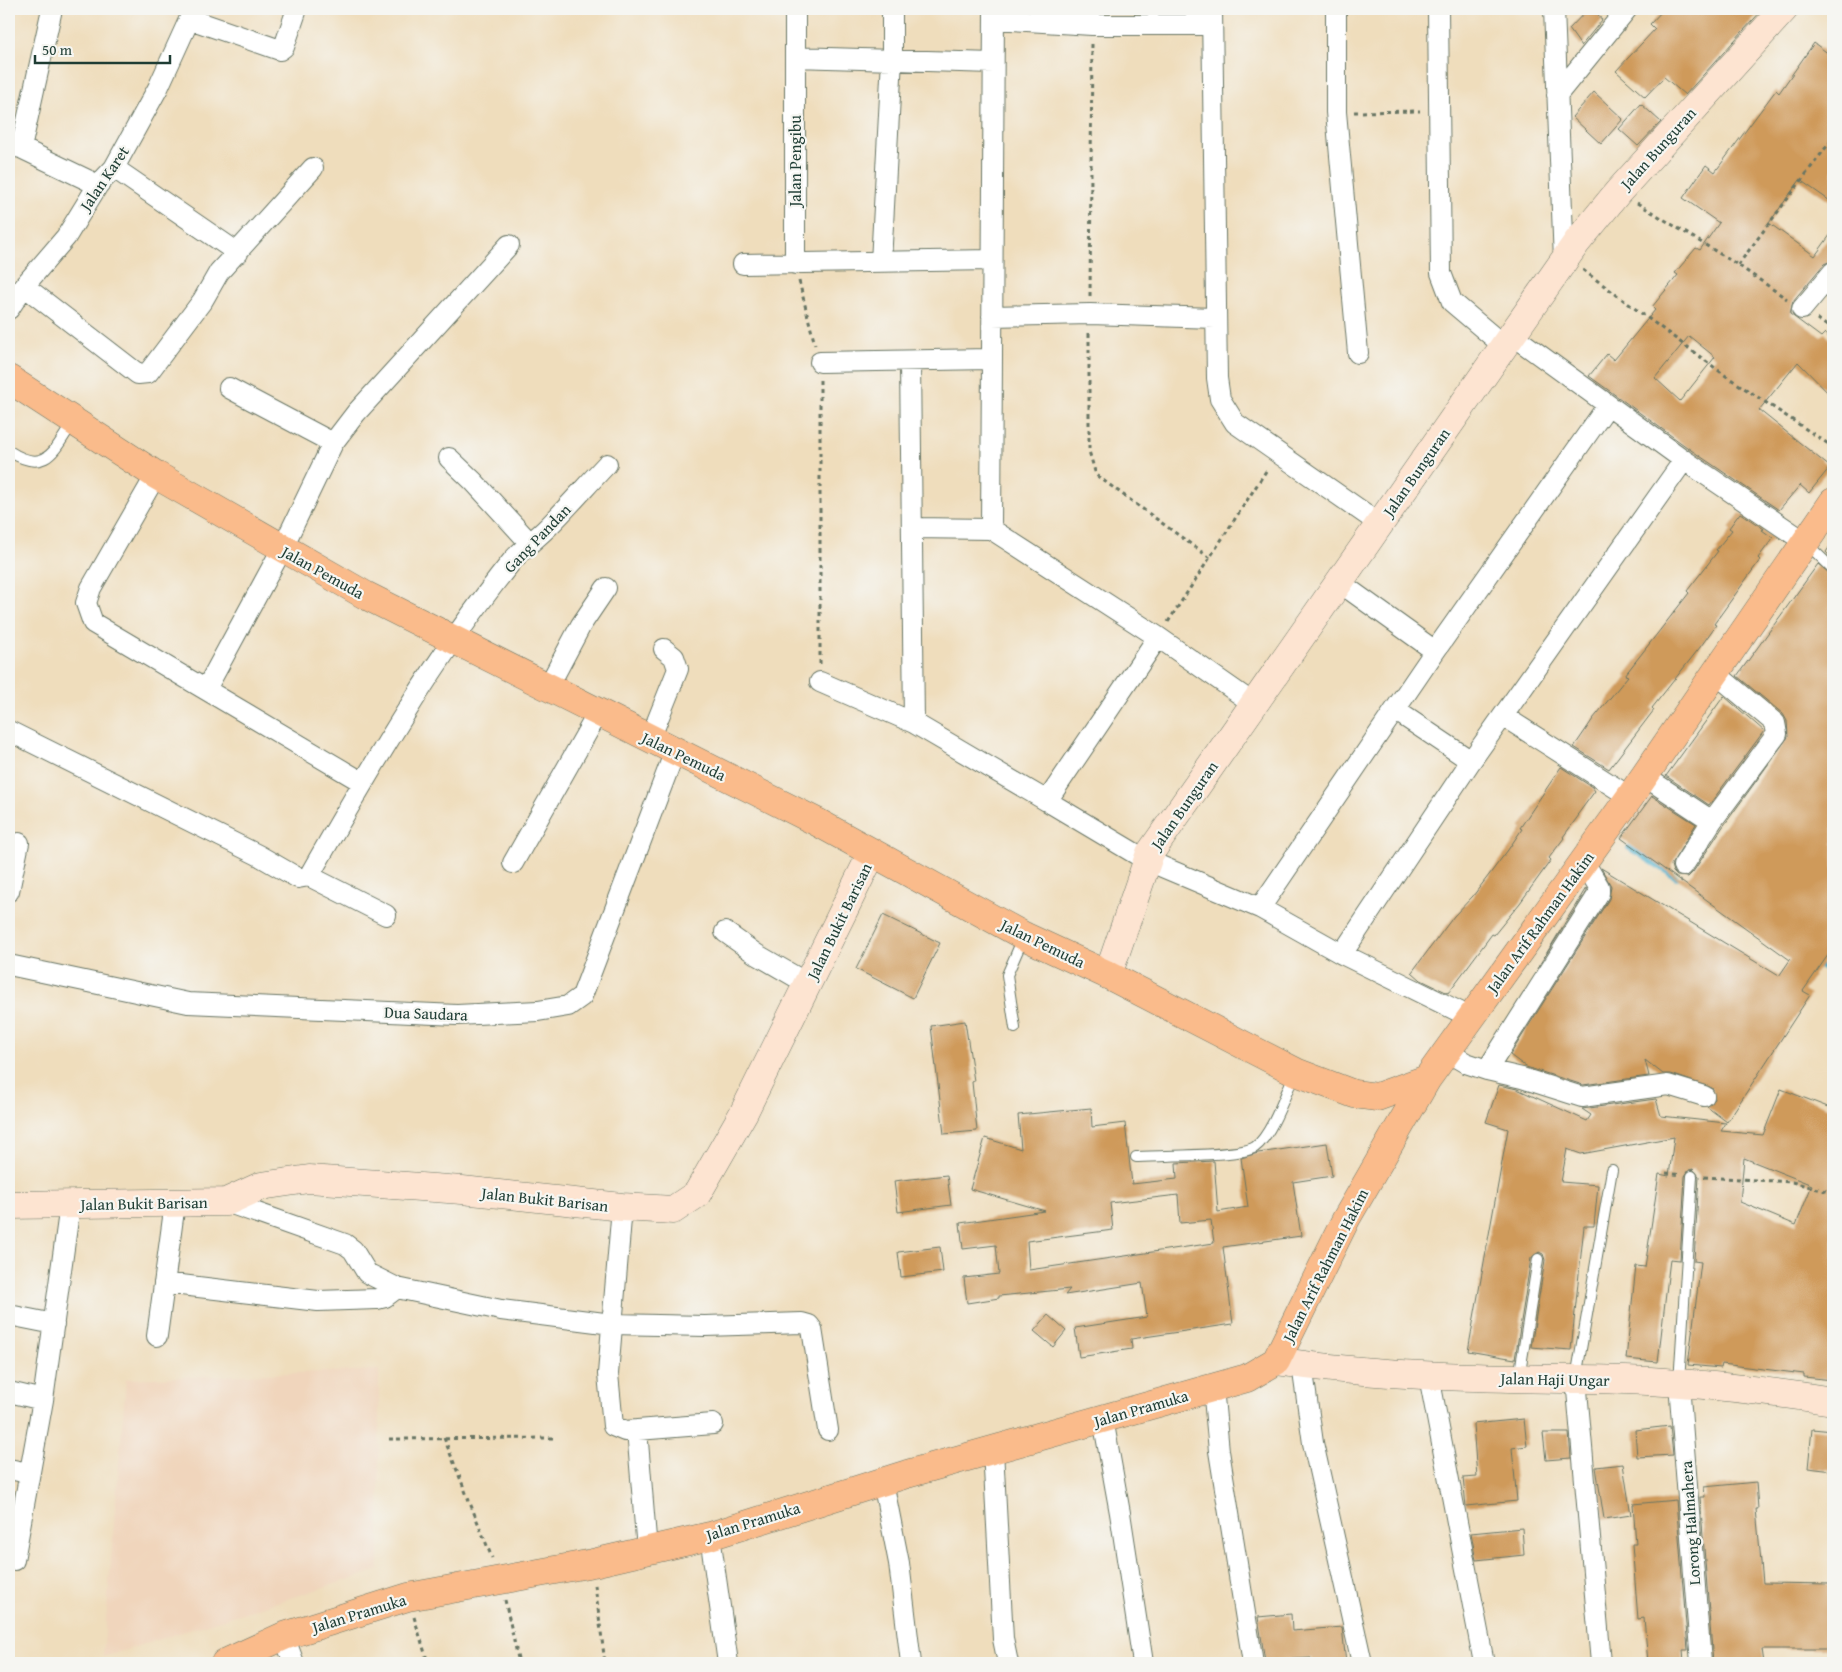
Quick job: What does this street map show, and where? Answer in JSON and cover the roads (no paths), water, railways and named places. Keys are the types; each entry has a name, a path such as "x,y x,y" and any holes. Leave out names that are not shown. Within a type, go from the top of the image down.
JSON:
{"main road":[{"name":"Jalan Pemuda","path":"9,379 156,475 365,595 547,689 817,822 1024,936 1108,975 1296,1072 1354,1094 1377,1097 1427,1079"},
{"name":"Jalan Arif Rahman Hakim","path":"1289,1363 1346,1219 1427,1079 1637,787 1833,502"},
{"path":"1377,1097 1388,1107 1401,1126"},
{"name":"Jalan Pramuka","path":"225,1663 284,1636 408,1597 593,1563 710,1536 883,1482 1246,1378 1289,1363"}],"street":[{"path":"52,9 15,147 98,185"},
{"path":"192,14 280,50 284,47 297,9"},
{"name":"Jalan Pengibu","path":"795,9 795,264"},
{"path":"881,262 892,59 892,9"},
{"path":"1336,9 1336,112 1358,353"},
{"path":"1438,9 1441,273 1452,302 1608,405 1684,460 1805,542"},
{"path":"1554,9 1565,259"},
{"path":"1557,95 1627,9"},
{"name":"Jalan Bunguran","path":"1108,975 1146,860 1508,340 1565,259 1618,192 1784,9"},
{"name":"Jalan Karet","path":"9,309 24,286 66,237 98,185 114,168 158,88 192,14"},
{"path":"991,529 990,359 992,316 994,14 1092,25 1212,17 1215,318 1217,378 1220,399 1235,423 1380,524"},
{"path":"795,58 993,63"},
{"path":"114,168 238,254"},
{"path":"24,286 130,369 138,374 148,373 203,300 219,272 238,254 313,168"},
{"path":"206,689 282,549 333,443 356,413 509,245"},
{"path":"743,264 992,260"},
{"path":"1802,309 1833,272"},
{"path":"992,316 1090,314 1215,318"},
{"path":"820,362 910,362 990,359"},
{"path":"910,362 914,723"},
{"path":"229,388 333,443"},
{"path":"1260,908 1434,651 1608,405"},
{"path":"449,458 474,482 529,542"},
{"path":"1342,954 1471,761 1684,460"},
{"name":"Gang Pandan","path":"309,876 362,782 454,640 529,542 546,529 607,464"},
{"path":"156,475 91,588 86,603 93,623 362,782"},
{"path":"913,528 991,529 1158,638 1254,704"},
{"path":"1339,582 1434,651"},
{"path":"547,689 581,625 606,588"},
{"path":"1047,801 1158,638"},
{"path":"650,739 678,669 674,657 664,649"},
{"path":"1683,866 1712,821 1777,734 1778,729 1775,722 1715,673"},
{"path":"820,682 914,723 1146,860 1260,908 1342,954 1470,1017"},
{"path":"1394,710 1471,761"},
{"path":"513,863 598,713"},
{"path":"1503,716 1637,787 1712,821"},
{"path":"9,731 258,855 298,878 309,876 386,916"},
{"name":"Dua Saudara","path":"9,965 188,1004 457,1015 538,1011 568,1006 582,996 675,751"},
{"path":"9,891 19,843"},
{"name":"Jalan Bukit Barisan","path":"9,1205 226,1202 261,1186 309,1179 462,1190 622,1207 673,1210 697,1194 744,1112 872,854"},
{"path":"1487,1070 1599,893 1599,887 1584,862"},
{"path":"725,932 756,954 808,984"},
{"path":"1447,1052 1466,1063 1582,1097 1668,1085 1704,1096"},
{"path":"157,1336 175,1202"},
{"path":"226,1202 345,1244 353,1250 367,1273 397,1288 500,1310 612,1324 705,1326 802,1323 808,1325 812,1329 828,1430"},
{"path":"9,1558 14,1560 28,1473 43,1400 70,1205"},
{"path":"622,1207 608,1374 613,1426 625,1431 713,1424"},
{"path":"164,1283 318,1301 377,1299 385,1297 397,1288"},
{"path":"9,1316 54,1324"},
{"path":"1289,1363 1313,1444 1362,1663"},
{"name":"Jalan Haji Ungar","path":"1289,1363 1429,1376 1576,1379 1680,1384 1776,1392 1833,1401"},
{"path":"1429,1376 1484,1663"},
{"path":"1576,1379 1601,1663"},
{"name":"Lorong Halmahera","path":"1680,1384 1701,1663"},
{"path":"1214,1387 1219,1452 1252,1663"},
{"path":"9,1392 43,1400"},
{"path":"1103,1419 1120,1513 1143,1663"},
{"path":"638,1430 647,1550"},
{"path":"993,1450 1003,1639 1008,1663"},
{"path":"9,1469 28,1473"},
{"path":"883,1482 899,1563 911,1663"},
{"path":"710,1536 728,1663"},
{"path":"284,1636 294,1663"}],"lane":[{"path":"9,451 30,462 39,462 51,456 73,422"},
{"path":"1805,542 1833,569"},
{"path":"1015,1028 1007,975 1024,936"},
{"path":"1136,1157 1234,1152 1254,1147 1266,1135 1296,1072"},
{"path":"1576,1379 1612,1170"},
{"path":"1680,1384 1692,1176"},
{"path":"1519,1379 1538,1259"}],"waterway":[{"path":"1629,848 1676,877"},
{"path":"1813,963 1833,974"}]}
